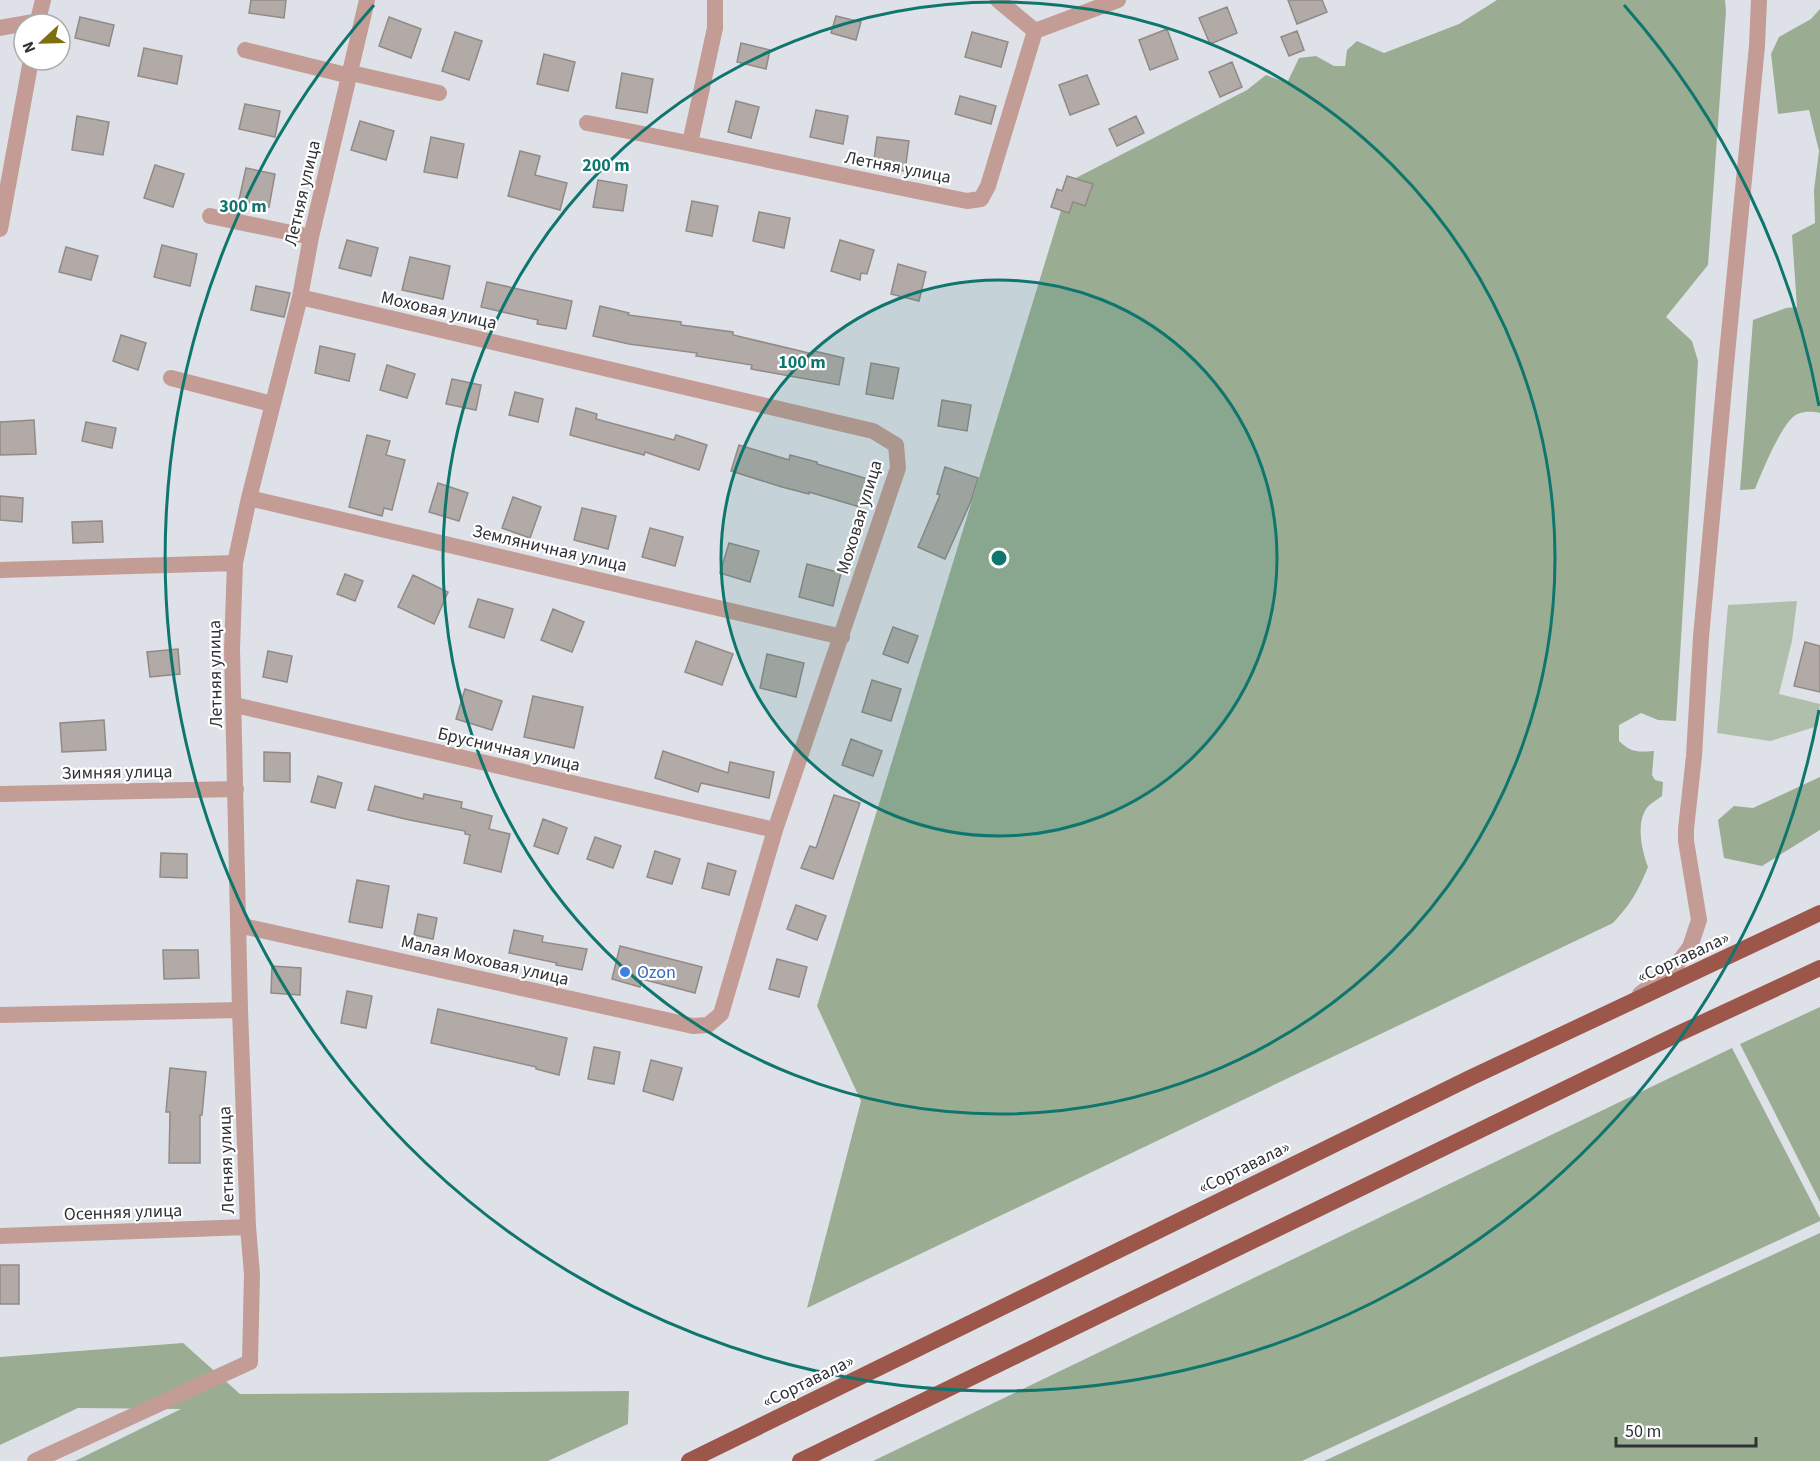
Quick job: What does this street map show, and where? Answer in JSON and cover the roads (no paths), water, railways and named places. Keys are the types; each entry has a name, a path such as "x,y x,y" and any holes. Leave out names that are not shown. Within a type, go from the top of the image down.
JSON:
{"highway":[{"name":"«Сортавала»","path":"688,1461 1451,1087 1820,913"},
{"path":"800,1461 1680,1033 1820,968"}],"street":[{"name":"Летняя улица","path":"35,1461 250,1362 252,1274 248,1227 240,1010 232,649 235,563 249,498 300,297 311,237 367,0"},
{"path":"587,123 690,143 715,28 715,0"},
{"path":"998,0 1035,31 1118,0"},
{"path":"1624,1006 1675,967 1690,947 1698,920 1686,829 1694,756 1701,637 1757,46 1759,0"},
{"name":"Летняя улица","path":"690,143 967,201 981,199 988,186 1035,31"},
{"path":"245,50 439,93"},
{"path":"0,229 29,72"},
{"path":"210,216 311,237"},
{"name":"Моховая улица","path":"300,297 873,431 896,445 898,468 775,830 721,1014"},
{"path":"171,378 272,404"},
{"name":"Земляничная улица","path":"249,498 842,637"},
{"path":"0,570 235,563"},
{"name":"Брусничная улица","path":"235,705 775,830"},
{"name":"Зимняя улица","path":"0,794 236,789"},
{"name":"Малая Моховая улица","path":"238,925 693,1026 708,1025 721,1014"},
{"path":"0,1015 240,1010"},
{"name":"Осенняя улица","path":"0,1236 248,1227"}],"place":[{"name":"Ozon","path":"625,972"}]}
